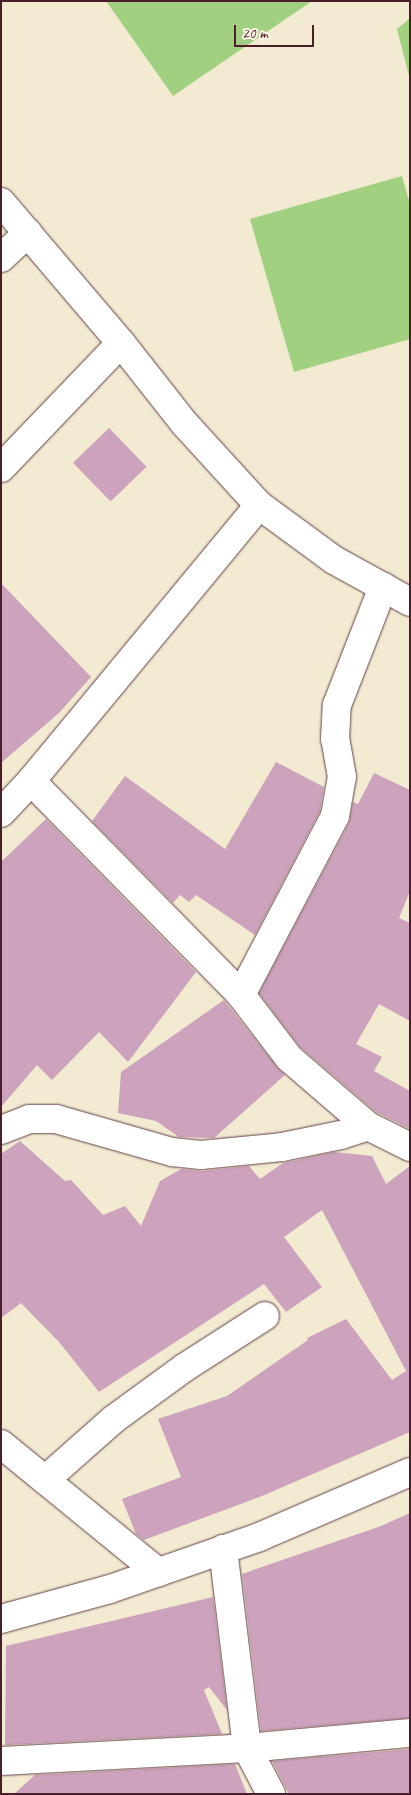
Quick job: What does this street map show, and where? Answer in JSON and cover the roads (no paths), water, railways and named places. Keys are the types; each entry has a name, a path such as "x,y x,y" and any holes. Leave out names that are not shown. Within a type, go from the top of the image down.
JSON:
{"street":[{"path":"1,202 121,343 184,423 259,504 334,560 410,602"},
{"path":"1,258 28,233"},
{"path":"1,468 121,343"},
{"path":"1,813 31,781 259,504"},
{"path":"241,995 335,816 342,776 335,739 337,704 383,587"},
{"path":"31,781 241,995 254,1015 289,1058 326,1092 368,1126 410,1146"},
{"path":"1,1130 29,1118 56,1119 172,1152 201,1155 282,1147 341,1135 368,1126"},
{"path":"45,1480 114,1419 184,1368 265,1316"},
{"path":"1,1444 158,1572"},
{"path":"1,1619 110,1588 259,1537 410,1472"},
{"path":"224,1549 247,1748 271,1794"},
{"path":"1,1762 247,1748 410,1733"}]}
